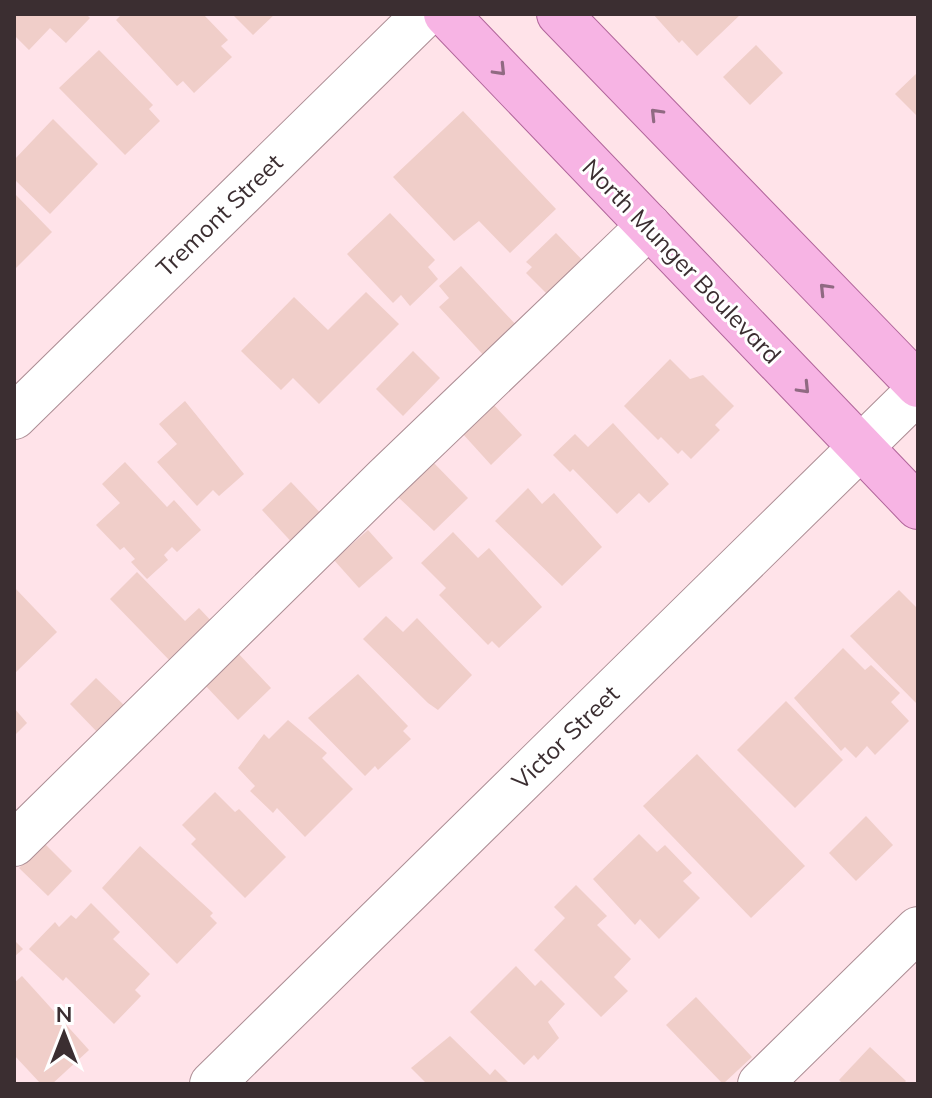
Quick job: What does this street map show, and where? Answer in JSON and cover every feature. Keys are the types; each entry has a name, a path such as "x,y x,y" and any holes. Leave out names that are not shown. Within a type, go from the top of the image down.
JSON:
{"main road":[{"name":"North Munger Boulevard","path":"446,14 918,507"},
{"path":"559,14 918,388"}],"street":[{"name":"Tremont Street","path":"14,417 425,14"},
{"path":"14,844 385,479 649,226"},
{"name":"Victor Street","path":"212,1084 918,388"},
{"path":"760,1084 918,929"}],"building":[{"path":"14,14 86,14 90,18 66,43 50,28 29,50 14,35"},
{"path":"122,14 203,14 228,40 221,46 232,57 194,93 183,81 177,86 116,20"},
{"path":"232,14 275,14 253,35"},
{"path":"653,14 741,14 697,56 682,40 679,43"},
{"path":"756,45 783,73 750,105 723,77"},
{"path":"99,50 153,105 149,109 160,121 125,155 59,88"},
{"path":"918,72 918,117 895,94"},
{"path":"463,111 556,209 510,253 479,221 454,241 393,177"},
{"path":"53,119 98,164 50,214 14,179 14,160"},
{"path":"14,193 52,232 14,270"},
{"path":"390,213 435,260 428,267 438,279 410,306 401,295 393,303 347,254"},
{"path":"556,233 589,267 552,299 526,273 532,267 526,262"},
{"path":"461,266 519,328 487,359 439,307 449,298 439,286"},
{"path":"366,292 399,324 319,404 293,378 281,390 241,351 294,297 328,330"},
{"path":"413,351 440,378 403,416 376,389"},
{"path":"670,359 690,379 703,375 734,406 715,425 720,430 691,459 682,450 678,454 661,437 658,440 624,406"},
{"path":"185,401 244,474 219,496 213,490 197,506 157,462 177,444 159,424"},
{"path":"493,404 522,435 491,465 462,433"},
{"path":"613,423 669,484 649,503 639,493 617,514 573,469 570,472 553,455 575,434 588,447"},
{"path":"431,460 468,498 434,531 396,495"},
{"path":"125,462 167,507 174,500 201,530 177,552 172,547 164,555 168,560 147,579 131,562 135,559 124,547 120,550 96,525 120,503 102,484"},
{"path":"291,482 327,520 297,548 262,510"},
{"path":"528,488 542,504 554,493 602,547 562,586 495,521"},
{"path":"368,530 393,558 359,588 334,560"},
{"path":"453,532 478,558 489,548 542,607 499,648 492,641 488,645 439,595 446,588 421,563"},
{"path":"137,572 185,621 199,608 214,624 173,664 110,599"},
{"path":"14,587 57,632 14,674"},
{"path":"899,590 918,609 918,705 850,636"},
{"path":"386,616 403,632 417,618 472,675 438,710 363,639"},
{"path":"843,648 865,670 871,665 900,693 891,702 909,721 875,755 867,746 856,758 845,747 841,751 794,698"},
{"path":"236,651 271,688 238,720 203,683"},
{"path":"358,674 408,726 403,731 411,739 378,770 375,766 365,776 308,718"},
{"path":"96,678 129,710 102,737 70,704"},
{"path":"786,701 843,760 795,808 737,750"},
{"path":"14,708 27,723 14,736"},
{"path":"288,720 327,753 322,758 353,789 305,837 277,808 273,813 250,791 255,786 238,768 264,734 269,739"},
{"path":"697,754 805,866 751,918 643,806"},
{"path":"215,792 235,812 239,809 286,857 245,898 191,844 196,839 182,825"},
{"path":"866,816 893,845 856,881 829,853"},
{"path":"639,834 657,852 665,845 692,873 683,881 700,898 659,939 640,919 635,925 593,879"},
{"path":"43,842 72,871 48,896 19,868"},
{"path":"140,846 213,913 210,916 217,923 177,964 102,888"},
{"path":"576,885 607,916 597,925 631,959 614,977 628,991 601,1017 534,950 565,918 554,907"},
{"path":"91,903 120,932 113,939 150,974 135,990 141,996 114,1024 66,977 63,981 29,949 55,922 59,927 71,915 76,919"},
{"path":"14,940 23,949 14,957"},
{"path":"516,966 535,986 541,980 565,1004 548,1022 559,1038 538,1060 534,1055 524,1065 470,1012"},
{"path":"22,976 89,1050 52,1084 41,1084 14,1055 14,983"},
{"path":"696,997 752,1057 723,1084 666,1025"},
{"path":"450,1036 490,1075 495,1069 510,1084 427,1084 411,1068"},
{"path":"870,1047 906,1081 903,1084 843,1084 839,1080"}]}
